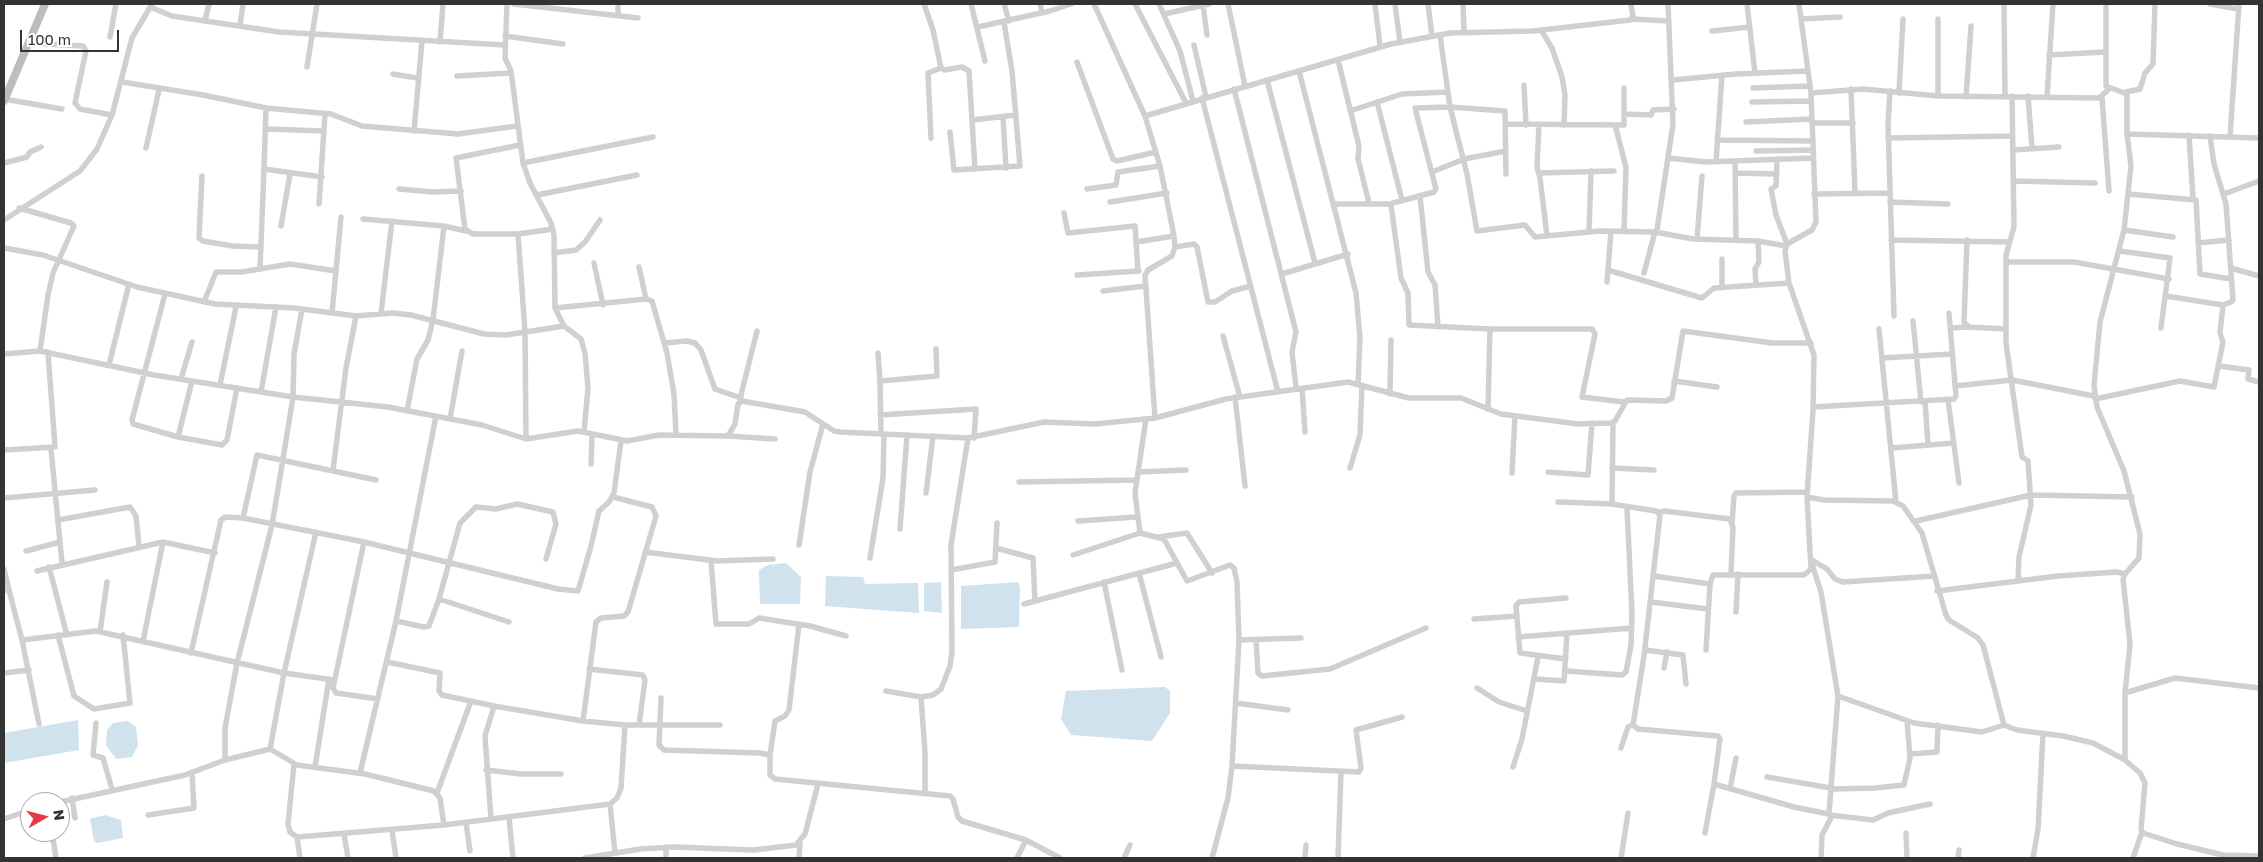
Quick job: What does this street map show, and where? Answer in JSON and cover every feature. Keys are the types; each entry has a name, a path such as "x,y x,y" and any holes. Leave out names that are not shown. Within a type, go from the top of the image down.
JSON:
{"street":[{"path":"45,4 4,100 62,109"},
{"path":"110,37 116,4"},
{"path":"206,21 209,4"},
{"path":"240,26 243,4"},
{"path":"307,67 317,4"},
{"path":"440,42 443,4"},
{"path":"507,4 504,44 505,58 511,74 517,126 524,163 553,229 555,308 564,326 576,334 584,345 588,388 584,432"},
{"path":"514,4 638,18"},
{"path":"618,4 618,15"},
{"path":"924,4 930,18 941,68"},
{"path":"971,4 978,27 984,61"},
{"path":"950,132 954,170 1018,167 1021,164 1004,4"},
{"path":"1040,4 1042,13"},
{"path":"978,27 1042,13 1071,4"},
{"path":"1077,275 1138,270 1146,272 1167,260 1173,254 1175,247 1167,193 1145,116 1094,4"},
{"path":"1135,4 1186,103"},
{"path":"1159,4 1180,51 1194,101"},
{"path":"1164,14 1206,4 1207,35"},
{"path":"1228,4 1245,86"},
{"path":"1375,4 1380,46"},
{"path":"1395,4 1400,42"},
{"path":"1428,4 1432,36"},
{"path":"1463,4 1464,32"},
{"path":"1631,4 1632,18"},
{"path":"1644,273 1657,230 1674,110 1668,4"},
{"path":"1747,4 1755,73"},
{"path":"1440,34 1450,107 1464,159 1477,231 1525,225 1534,236 1611,231 1655,232 1697,239 1758,241 1787,245 1814,228 1811,101 1799,4"},
{"path":"2004,4 2012,136 2014,227 2006,250 2006,329 2022,457 2028,461 2031,495 2030,519 2019,557 2018,581"},
{"path":"2047,97 2053,4"},
{"path":"2106,4 2106,86 2109,89 2126,92 2140,89 2145,73 2153,64 2155,4"},
{"path":"2214,4 2238,6 2230,137"},
{"path":"4,220 19,208 51,191 80,171 97,149 112,115 132,38 151,5 172,16 312,34 422,42 504,44"},
{"path":"1801,19 1840,16"},
{"path":"1145,116 1380,46 1440,34 1541,30 1617,22 1632,18 1668,21"},
{"path":"1899,93 1903,18"},
{"path":"1938,19 1938,96"},
{"path":"1966,97 1971,26"},
{"path":"1712,31 1750,27"},
{"path":"1541,30 1552,48 1562,77 1565,95 1564,125"},
{"path":"505,36 563,44"},
{"path":"414,131 417,78 422,42"},
{"path":"29,43 79,44 83,46 86,51 75,103 80,108 112,115"},
{"path":"1194,45 1204,98 1278,392"},
{"path":"2049,55 2105,52"},
{"path":"1338,60 1359,146 1358,159 1369,203"},
{"path":"1077,62 1113,159 1117,160 1156,152"},
{"path":"931,138 928,73 941,68 945,70 962,67 969,72 975,170"},
{"path":"1299,71 1348,254 1358,315 1360,435 1350,468"},
{"path":"1673,80 1807,71"},
{"path":"393,74 417,78"},
{"path":"457,76 511,74"},
{"path":"1716,162 1722,76"},
{"path":"1267,80 1315,263"},
{"path":"122,82 159,90 203,95 266,108 326,114 362,126 458,134 517,126"},
{"path":"1524,86 1526,125"},
{"path":"1506,124 1564,125 1583,123 1624,125 1624,88"},
{"path":"1753,88 1851,89 1966,97 2102,98"},
{"path":"1234,89 1282,274 1296,336 1292,352 1305,432"},
{"path":"1851,89 1856,193"},
{"path":"2109,89 2102,98 2109,191"},
{"path":"146,148 159,90"},
{"path":"1890,91 1888,138 1894,316"},
{"path":"1350,111 1402,94 1448,92"},
{"path":"2125,760 2125,693 2130,644 2125,574 2137,562 2140,553 2140,529 2132,497 2094,397 2100,322 2120,251 2128,194 2131,157 2127,134 2126,92"},
{"path":"2028,96 2032,148"},
{"path":"1752,102 1811,101"},
{"path":"1377,102 1402,200"},
{"path":"1335,204 1391,204 1436,190 1415,108 1450,107 1503,110 1506,113 1506,174"},
{"path":"260,268 266,108"},
{"path":"1624,114 1651,115 1653,110 1674,110"},
{"path":"319,204 326,114"},
{"path":"972,120 1016,116"},
{"path":"1003,117 1006,168"},
{"path":"1746,122 1812,121 1853,123"},
{"path":"1539,125 1536,164 1547,236"},
{"path":"1615,125 1626,167 1624,231"},
{"path":"265,129 324,131"},
{"path":"2127,134 2259,138"},
{"path":"2189,135 2193,198 2197,202 2200,274 2232,279"},
{"path":"1888,138 2012,136"},
{"path":"2166,296 2223,305 2232,302 2232,279 2224,194 2214,164 2210,136"},
{"path":"524,163 653,137"},
{"path":"1717,140 1812,140"},
{"path":"466,232 456,158 520,145"},
{"path":"4,162 26,157 30,152 41,147"},
{"path":"2012,150 2059,147"},
{"path":"1756,151 1813,150"},
{"path":"1432,172 1464,159 1506,151"},
{"path":"1668,158 1716,162 1813,158"},
{"path":"1706,650 1710,584 1714,574 1804,574 1811,569 1807,495 1813,407 1814,355 1789,283 1787,245 1776,215 1771,189 1776,187 1777,160"},
{"path":"1735,161 1736,240"},
{"path":"1087,189 1116,185 1118,172 1160,166"},
{"path":"264,169 322,177"},
{"path":"1589,232 1591,171"},
{"path":"1538,173 1614,171"},
{"path":"281,226 290,174"},
{"path":"1735,174 1777,174"},
{"path":"537,195 637,175"},
{"path":"202,176 198,238 203,241 233,246 260,247"},
{"path":"1697,239 1702,176"},
{"path":"2013,181 2095,183"},
{"path":"2224,194 2259,181"},
{"path":"399,189 433,192 461,190"},
{"path":"1110,202 1167,193"},
{"path":"1814,194 1890,193"},
{"path":"2128,194 2193,198"},
{"path":"1420,196 1428,272 1435,285 1438,327"},
{"path":"1890,202 1948,204"},
{"path":"1391,204 1400,273 1408,293 1409,325 1490,329 1592,329 1596,334 1582,396 1624,402 1630,400 1670,400 1680,334 1684,330 1772,343 1811,343"},
{"path":"19,208 73,224 73,231 59,260 48,290 40,350"},
{"path":"1064,213 1068,233 1133,226 1138,270"},
{"path":"332,313 342,217"},
{"path":"363,219 444,226 473,234 518,234 553,229"},
{"path":"554,253 576,250 585,242 600,220"},
{"path":"381,313 392,221"},
{"path":"407,410 417,359 428,340 433,322 442,258 444,226"},
{"path":"2124,230 2173,237"},
{"path":"1607,282 1611,231"},
{"path":"518,234 525,332 526,439"},
{"path":"1136,242 1174,236"},
{"path":"1891,240 2010,242"},
{"path":"1967,240 1963,315 1964,322 1969,327"},
{"path":"2198,242 2229,240"},
{"path":"1756,285 1755,269 1759,260 1758,241"},
{"path":"1175,247 1196,245 1208,302 1215,302 1232,291 1250,286"},
{"path":"4,248 43,255 165,294 236,307 276,307 356,316 381,313 411,315 484,334 506,335 564,326"},
{"path":"2120,251 2170,257 2169,279 2161,328"},
{"path":"1282,274 1348,254"},
{"path":"1722,259 1722,288"},
{"path":"2006,262 2056,260 2115,268 2169,279"},
{"path":"594,263 603,305"},
{"path":"204,302 215,272 238,272 290,264 336,270"},
{"path":"639,267 646,299"},
{"path":"2231,268 2259,276"},
{"path":"1608,270 1702,298 1712,289 1789,283"},
{"path":"1146,272 1145,286 1155,418"},
{"path":"109,365 129,284"},
{"path":"1103,291 1145,286"},
{"path":"165,294 132,420 133,424 178,437 217,445 224,444 237,388"},
{"path":"555,308 603,305 646,299 653,303 664,343 674,394 676,434"},
{"path":"1955,386 2012,380 2094,397 2180,381 2191,381 2213,388 2223,342 2220,334 2223,305"},
{"path":"220,385 236,307"},
{"path":"261,392 276,307"},
{"path":"225,760 225,728 237,663 272,525 294,397 294,354 302,309"},
{"path":"1813,407 1923,402 1955,398 1948,313"},
{"path":"333,470 356,316"},
{"path":"1913,322 1928,445"},
{"path":"1950,328 2006,329"},
{"path":"1488,409 1490,329"},
{"path":"1879,329 1896,502"},
{"path":"728,436 733,430 757,331"},
{"path":"1223,336 1238,397 1245,486"},
{"path":"1390,394 1391,340"},
{"path":"181,379 192,342"},
{"path":"664,343 694,342 701,350 716,389 740,400 796,409 812,415 823,424 840,432 971,438 1044,422 1095,424 1155,418 1238,397 1338,383 1360,384 1390,394 1415,399 1456,397 1488,409 1515,416 1578,424 1613,422"},
{"path":"880,381 937,376 936,349"},
{"path":"4,354 40,350 192,381 294,397 407,410 482,425 526,439 584,432 592,436 621,441 676,434 775,438"},
{"path":"450,419 462,351"},
{"path":"4,450 51,449 56,445 48,352"},
{"path":"870,558 883,478 883,434 880,415 878,354"},
{"path":"1882,358 1952,354"},
{"path":"2219,366 2249,370 2248,379 2259,382"},
{"path":"1674,380 1717,387"},
{"path":"178,437 192,381"},
{"path":"1948,400 1959,484"},
{"path":"1612,504 1613,422 1624,402"},
{"path":"880,415 976,410 952,538 950,570 952,652 950,666 938,693 921,697 886,692"},
{"path":"360,773 396,621 436,416"},
{"path":"1512,473 1515,416"},
{"path":"1140,533 1136,518 1136,480 1146,419"},
{"path":"1548,472 1588,475 1592,423"},
{"path":"799,545 809,477 823,424"},
{"path":"900,529 907,435"},
{"path":"591,464 592,436"},
{"path":"926,492 933,436"},
{"path":"191,653 221,520 229,516 364,542 449,561 558,589 578,591 599,510 612,498 621,441"},
{"path":"1891,448 1954,443"},
{"path":"51,449 62,563"},
{"path":"243,518 255,456 283,459 376,480"},
{"path":"1612,468 1654,470"},
{"path":"1138,472 1186,470"},
{"path":"1019,482 1136,480"},
{"path":"4,498 95,490"},
{"path":"1736,612 1732,523 1734,496 1736,493 1807,495 1824,500 1896,502 1903,506 1916,521 1926,541 1937,591 1949,620 1972,633 1983,645 2004,725"},
{"path":"1916,521 2031,495 2132,497"},
{"path":"583,721 596,622 602,618 626,615 656,516 652,507 612,498"},
{"path":"1558,502 1612,504 1660,512 1664,510 1718,516 1727,518 1732,523"},
{"path":"396,621 428,627 439,599 460,523 478,506 496,508 513,504 553,512 556,516 556,524 546,559"},
{"path":"58,520 130,506 136,516 139,546"},
{"path":"1566,671 1624,674 1631,650 1632,628 1632,565 1627,508"},
{"path":"1633,725 1645,650 1660,512"},
{"path":"1078,521 1136,518"},
{"path":"950,570 995,562 998,523"},
{"path":"270,750 284,673 316,532"},
{"path":"1073,555 1140,533 1159,537 1187,533 1212,573"},
{"path":"1159,537 1167,542 1187,581 1212,573 1228,565 1234,568 1238,591 1239,640 1232,766 1228,798 1212,858"},
{"path":"26,551 60,542"},
{"path":"37,571 62,563 164,542 215,553"},
{"path":"143,641 164,542"},
{"path":"315,767 331,679 364,542"},
{"path":"996,548 1033,558 1035,601"},
{"path":"645,552 711,560 773,559"},
{"path":"711,560 716,624 749,624 759,618 799,624 846,636"},
{"path":"1812,562 1827,569 1835,579 1843,582 1934,576"},
{"path":"1812,562 1821,592 1838,696 1830,815 1822,835 1821,858"},
{"path":"1024,604 1177,563"},
{"path":"49,567 67,634"},
{"path":"4,569 6,590 22,640 39,724"},
{"path":"1937,591 2074,574 2118,572 2125,574"},
{"path":"1139,573 1161,657"},
{"path":"1654,576 1710,584"},
{"path":"100,632 107,582"},
{"path":"1104,582 1122,670"},
{"path":"1566,598 1519,602 1516,606 1520,653 1566,659"},
{"path":"439,599 509,622"},
{"path":"1651,602 1708,609"},
{"path":"1474,619 1517,616"},
{"path":"799,624 789,710 786,716 775,720 770,754 771,778 818,784 925,792 952,797 958,817 962,821 1026,840 1060,858"},
{"path":"1256,640 1258,673 1262,676 1330,669 1426,628"},
{"path":"1518,637 1632,628"},
{"path":"22,640 100,632 284,673 331,679"},
{"path":"1534,679 1563,682 1565,680 1567,633"},
{"path":"58,635 74,696 94,708 130,703 123,636"},
{"path":"1239,640 1301,638"},
{"path":"1645,650 1681,654 1684,657 1686,684"},
{"path":"1664,668 1667,652"},
{"path":"1513,767 1528,711 1538,656"},
{"path":"387,662 440,673 440,694 494,706 583,721 624,725 720,725"},
{"path":"589,669 643,675 645,680 639,724"},
{"path":"4,673 28,670"},
{"path":"2125,693 2163,681 2181,678 2259,688"},
{"path":"331,679 332,688 336,693 378,699"},
{"path":"1477,688 1499,702 1528,711"},
{"path":"1838,696 1906,721 1985,732 2004,725 2017,730 2063,736 2093,743 2125,760 2140,773 2145,783 2142,832 2133,858"},
{"path":"921,697 926,753 925,792"},
{"path":"661,698 659,745 664,750 770,754"},
{"path":"444,825 441,802 437,792 470,701"},
{"path":"1236,703 1288,710"},
{"path":"491,820 486,770 486,731 494,706"},
{"path":"1232,766 1341,772 1361,770 1356,730 1402,717"},
{"path":"1767,777 1831,788 1902,786 1905,783 1910,754 1906,721"},
{"path":"96,723 93,756 104,759 112,789"},
{"path":"294,764 288,824 290,832 297,837 466,823 610,804 617,798 621,788 624,725"},
{"path":"1621,748 1628,727 1633,725"},
{"path":"1633,725 1638,730 1720,737 1705,834"},
{"path":"1910,754 1936,752 1938,725"},
{"path":"2034,858 2038,829 2044,734"},
{"path":"75,818 72,798 146,784 192,772 225,760 270,750 294,764 360,773 437,792"},
{"path":"1730,789 1736,758"},
{"path":"486,770 524,774 561,774"},
{"path":"148,815 194,808 192,772"},
{"path":"1338,858 1341,772"},
{"path":"799,858 800,844 807,828 818,784"},
{"path":"1714,784 1830,815 1873,820 1888,813 1930,804"},
{"path":"610,804 615,853"},
{"path":"4,819 20,813"},
{"path":"1621,858 1628,813"},
{"path":"509,817 513,858"},
{"path":"466,823 470,851"},
{"path":"392,830 396,858"},
{"path":"2142,832 2223,855 2259,856"},
{"path":"1906,833 1907,858"},
{"path":"344,834 348,858"},
{"path":"297,837 300,858"},
{"path":"1018,858 1026,840"},
{"path":"54,842 56,858"},
{"path":"585,858 666,847 754,850 800,844"},
{"path":"1124,858 1130,845"},
{"path":"1305,858 1306,845"},
{"path":"666,847 666,858"},
{"path":"752,858 754,850"},
{"path":"1958,858 1959,850"}],"water":[{"path":"786,563 801,577 800,604 760,604 759,570 768,565"},
{"path":"826,576 863,577 865,584 918,583 919,613 825,606"},
{"path":"941,582 942,613 924,611 924,583"},
{"path":"1018,582 1020,588 1019,627 961,629 961,586"},
{"path":"1165,687 1170,691 1170,713 1152,741 1071,735 1061,719 1066,691"},
{"path":"78,720 79,750 4,763 4,733"},
{"path":"128,721 136,727 138,745 132,757 116,759 106,745 107,730 113,723"},
{"path":"105,815 121,820 123,838 97,843 94,841 90,819"}]}
